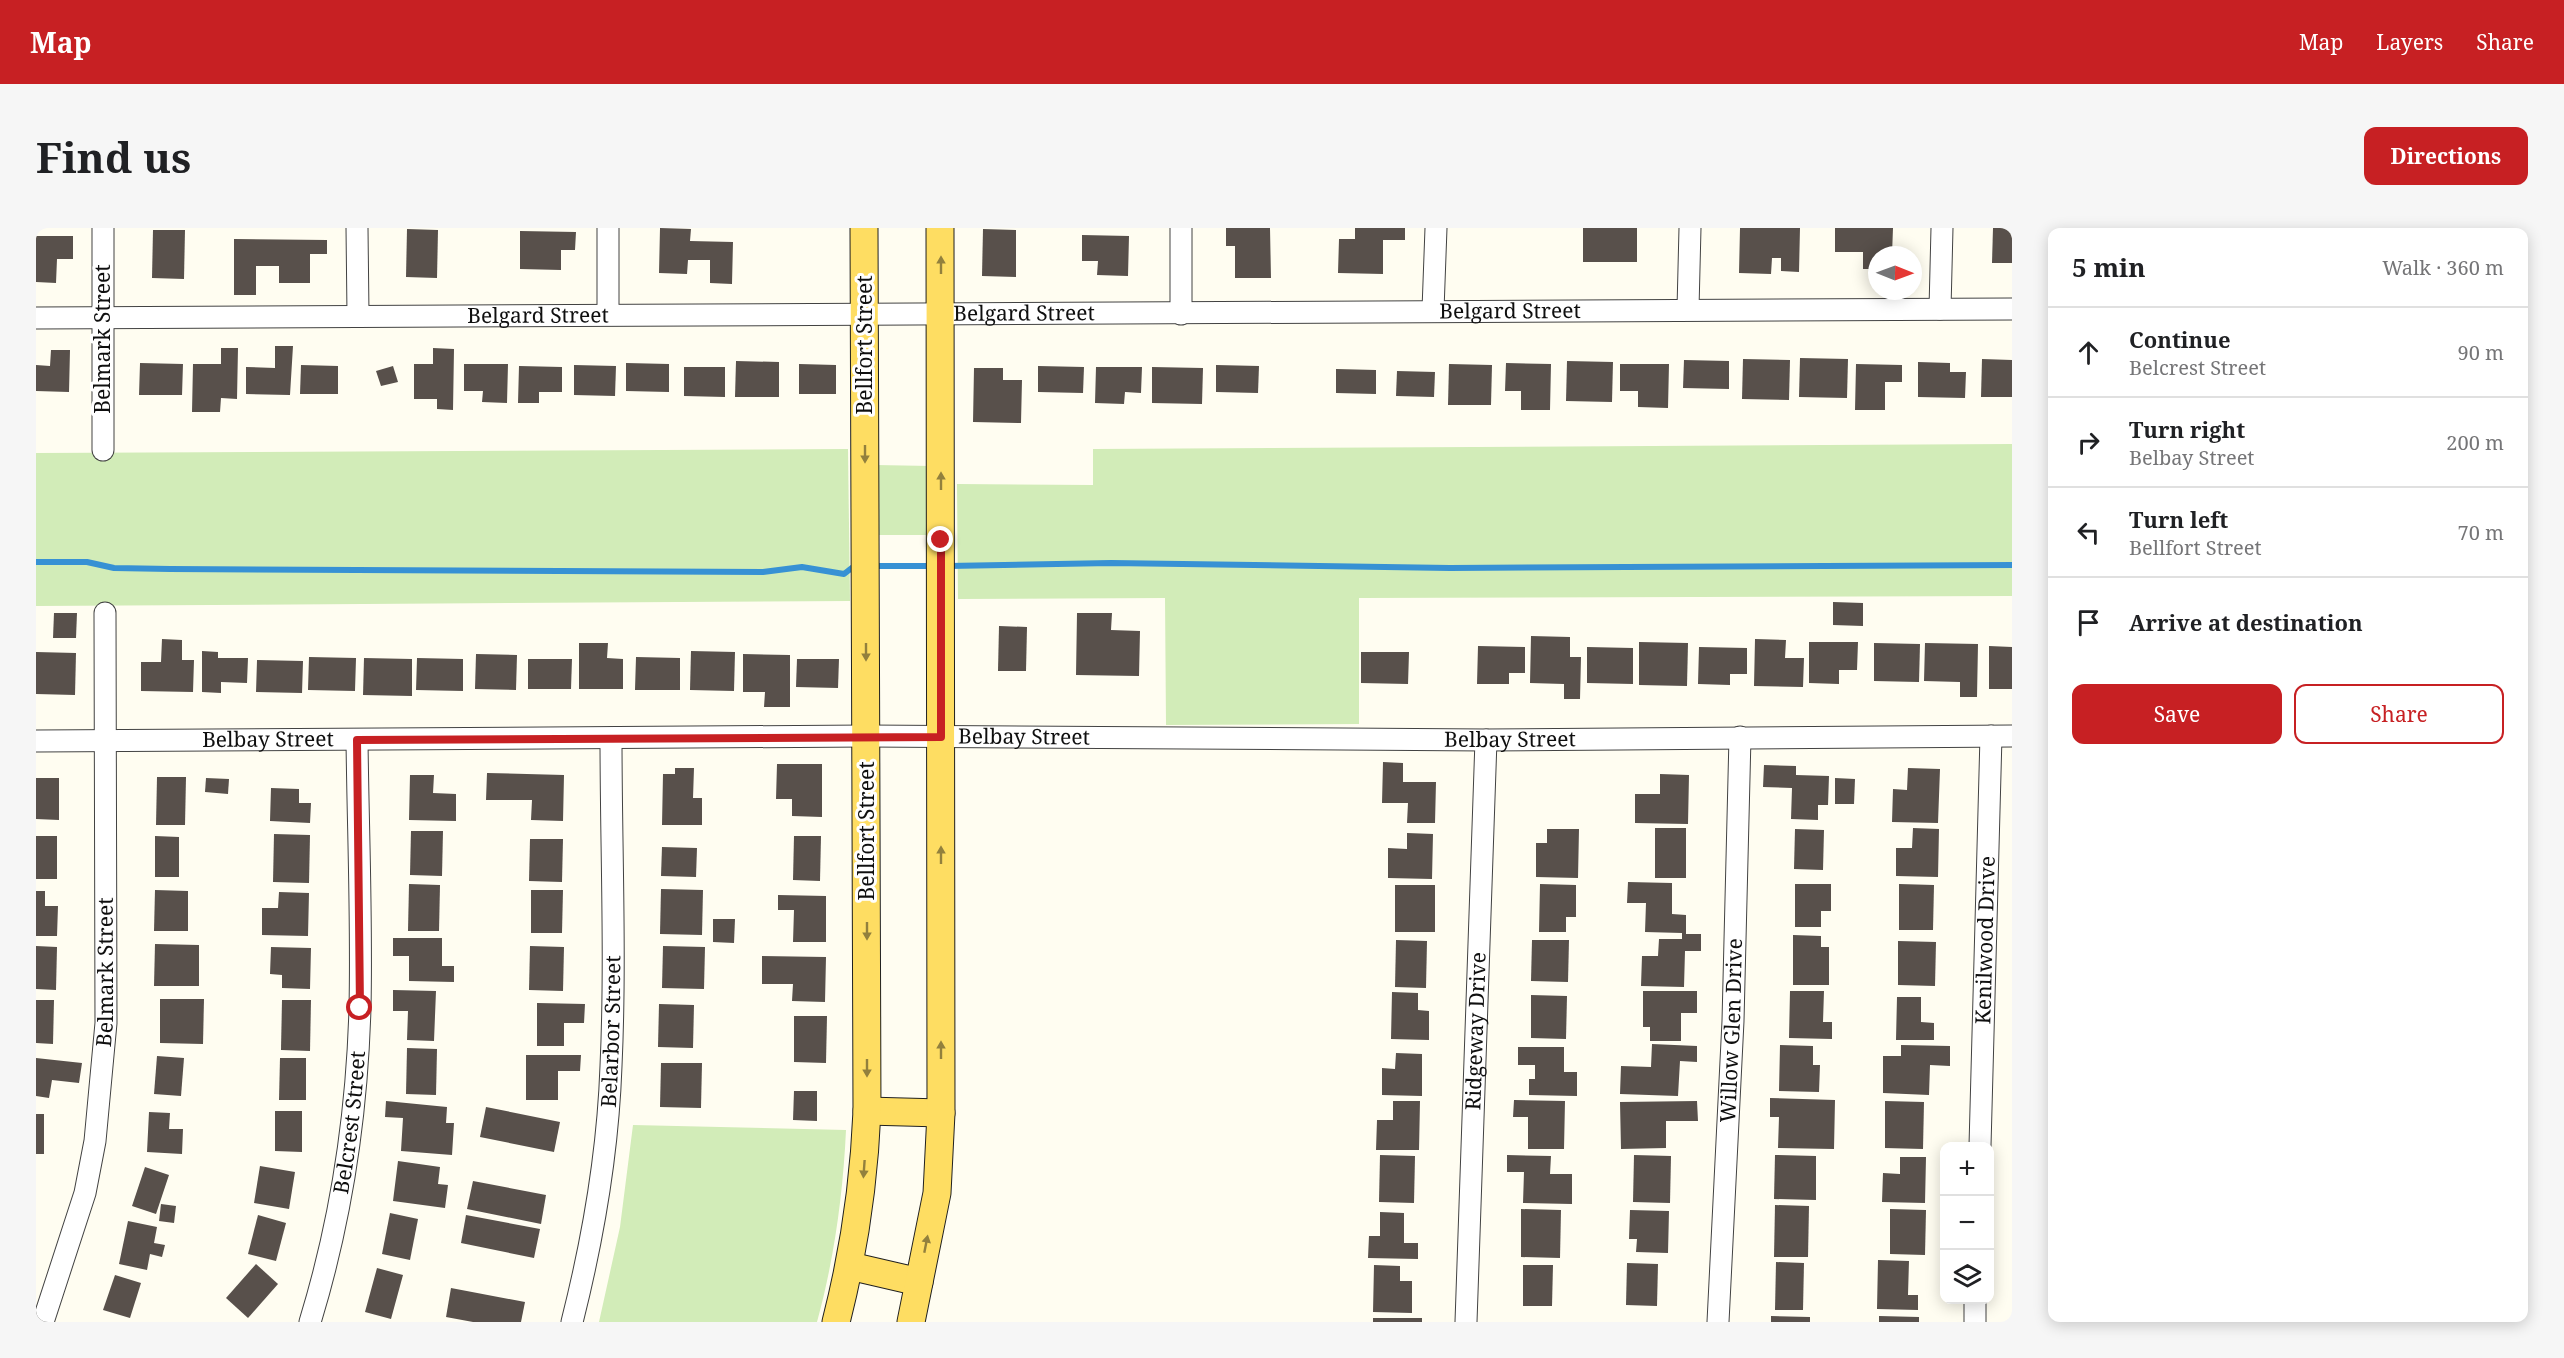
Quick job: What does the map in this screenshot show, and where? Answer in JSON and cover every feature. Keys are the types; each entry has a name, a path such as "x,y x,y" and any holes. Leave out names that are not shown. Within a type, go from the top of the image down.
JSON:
{"main road":[{"name":"Bellfort Street","path":"836,1322 850,1266 865,1174 867,1111 864,228"},
{"path":"911,1322 936,1193 941,1113 940,228"},
{"path":"867,1111 941,1113"},
{"path":"850,1266 919,1282"}],"street":[{"name":"Belmark Street","path":"103,228 103,450"},
{"path":"357,228 358,314"},
{"path":"608,228 608,314"},
{"path":"1180,314 1181,228"},
{"path":"1433,310 1436,228"},
{"path":"1688,309 1690,228"},
{"path":"1940,309 1942,228"},
{"name":"Belgard Street","path":"36,318 358,314 941,312 1180,314 1433,310 2012,309"},
{"name":"Belmark Street","path":"43,1322 85,1193 102,1079 106,1023 105,613"},
{"name":"Belbay Street","path":"36,741 867,736 1486,740 1740,736 2002,736"},
{"name":"Willow Glen Drive","path":"1718,1322 1734,1010 1740,736"},
{"name":"Kenilwood Drive","path":"1980,1142 2002,736"},
{"name":"Belarbor Street","path":"572,1322 595,1213 605,1143 611,1066 610,738"},
{"name":"Belcrest Street","path":"310,1322 339,1207 356,1073 360,1008 357,740"},
{"name":"Ridgeway Drive","path":"1466,1322 1486,740"},
{"path":"1975,1322 1976,1304"}],"green space":[{"path":"2012,444 2012,596 1359,598 1359,724 1166,725 1165,598 958,599 957,484 1093,485 1093,449"},
{"path":"848,449 850,601 36,606 36,453"},
{"path":"876,465 931,466 931,535 877,535"},
{"path":"633,1125 846,1130 837,1227 817,1322 599,1322 620,1227"}],"building":[{"path":"660,228 691,229 690,241 733,242 732,284 710,283 710,260 688,260 687,274 659,273"},
{"path":"1226,228 1270,228 1271,278 1235,278 1235,246 1226,246"},
{"path":"1355,228 1405,228 1405,240 1383,240 1383,274 1338,273 1339,239 1355,239"},
{"path":"1583,228 1637,228 1637,262 1583,262"},
{"path":"1740,228 1800,228 1799,272 1781,271 1781,258 1772,258 1771,274 1739,273"},
{"path":"1835,228 1893,228 1892,246 1868,246 1868,269 1863,269 1863,252 1835,252"},
{"path":"1993,228 2012,228 2012,263 1992,263"},
{"path":"407,229 438,230 437,278 406,277"},
{"path":"983,229 1016,230 1016,277 982,276"},
{"path":"153,230 185,230 184,279 152,278"},
{"path":"520,231 576,232 575,250 561,250 561,270 520,269"},
{"path":"1082,235 1129,236 1128,276 1097,275 1098,261 1082,261"},
{"path":"36,236 73,236 73,259 57,259 56,283 36,282"},
{"path":"234,239 327,240 327,254 310,254 310,283 279,283 279,266 256,266 256,295 234,295"},
{"path":"275,346 293,346 290,395 246,394 246,367 275,368"},
{"path":"221,348 238,348 237,399 221,398 220,412 192,412 193,364 221,364"},
{"path":"433,348 454,349 453,410 437,409 437,399 414,399 414,364 433,364"},
{"path":"51,350 70,350 69,392 36,391 36,365 50,366"},
{"path":"1800,358 1848,359 1847,398 1799,397"},
{"path":"1743,359 1790,360 1789,400 1742,399"},
{"path":"1982,359 2012,360 2012,397 1981,397"},
{"path":"1684,360 1729,361 1729,389 1683,388"},
{"path":"736,361 779,362 779,397 735,397"},
{"path":"1567,361 1613,362 1612,402 1566,401"},
{"path":"1918,362 1950,363 1950,372 1966,372 1965,398 1918,397"},
{"path":"140,363 183,364 182,395 139,395"},
{"path":"626,363 669,364 669,392 626,391"},
{"path":"1506,363 1551,364 1550,410 1521,410 1521,391 1505,391"},
{"path":"464,364 508,364 507,403 482,402 483,391 464,391"},
{"path":"799,364 836,365 836,394 799,394"},
{"path":"1449,364 1492,365 1491,405 1448,405"},
{"path":"1620,364 1669,364 1668,408 1638,407 1638,391 1620,391"},
{"path":"1856,364 1902,365 1902,382 1885,382 1885,410 1855,410"},
{"path":"301,365 338,366 338,394 300,394"},
{"path":"574,365 616,366 615,396 574,395"},
{"path":"1216,365 1259,366 1258,393 1216,392"},
{"path":"393,366 398,382 381,386 376,371"},
{"path":"519,366 562,367 562,392 539,392 539,403 518,403"},
{"path":"1038,366 1084,367 1083,393 1038,392"},
{"path":"684,367 725,367 725,397 684,396"},
{"path":"1096,367 1142,367 1141,393 1125,392 1124,404 1095,403"},
{"path":"1152,367 1203,368 1202,404 1152,403"},
{"path":"974,368 1003,368 1003,380 1022,380 1021,423 973,422"},
{"path":"1336,369 1376,370 1376,394 1336,393"},
{"path":"1397,371 1435,372 1434,397 1396,396"},
{"path":"1833,602 1863,603 1863,626 1833,625"},
{"path":"54,613 77,613 76,638 53,638"},
{"path":"1077,613 1112,613 1111,630 1140,631 1139,676 1076,675"},
{"path":"999,626 1027,627 1026,671 998,671"},
{"path":"1531,636 1570,637 1570,657 1581,657 1580,699 1564,699 1564,684 1530,683"},
{"path":"162,639 182,640 182,660 194,660 193,692 141,691 141,662 161,662"},
{"path":"1755,639 1786,640 1785,658 1804,658 1803,687 1754,686"},
{"path":"1639,642 1688,643 1687,686 1639,685"},
{"path":"1809,642 1858,642 1857,670 1839,670 1839,684 1809,683"},
{"path":"579,643 608,643 607,658 623,659 623,689 579,689"},
{"path":"1874,643 1920,644 1919,682 1874,681"},
{"path":"1925,643 1978,644 1977,697 1960,697 1960,682 1924,681"},
{"path":"1478,646 1525,647 1525,673 1509,673 1509,684 1477,684"},
{"path":"1989,646 2012,647 2012,689 1989,689"},
{"path":"1587,647 1633,648 1633,684 1587,683"},
{"path":"1699,647 1747,648 1747,674 1730,674 1730,685 1698,684"},
{"path":"202,651 218,652 218,658 248,658 247,683 221,682 221,693 202,692"},
{"path":"691,651 735,652 734,691 690,690"},
{"path":"36,652 76,653 75,695 36,694"},
{"path":"1361,652 1409,652 1408,684 1361,683"},
{"path":"476,654 517,655 516,690 475,689"},
{"path":"743,654 790,655 790,707 764,707 765,692 743,692"},
{"path":"309,657 356,658 355,691 308,690"},
{"path":"636,657 680,658 680,690 635,690"},
{"path":"364,658 412,659 412,696 363,695"},
{"path":"417,658 463,659 463,691 416,690"},
{"path":"528,659 572,659 571,689 528,689"},
{"path":"797,659 839,659 838,688 796,687"},
{"path":"257,660 303,661 302,693 256,692"},
{"path":"1383,762 1403,763 1403,782 1436,782 1435,823 1407,823 1408,803 1382,803"},
{"path":"777,764 822,764 822,817 792,816 792,799 776,799"},
{"path":"1764,765 1796,766 1796,775 1829,776 1828,805 1818,805 1818,820 1791,819 1792,788 1763,787"},
{"path":"675,768 694,768 693,798 702,798 702,825 662,825 663,774 675,774"},
{"path":"1908,768 1940,769 1938,823 1892,822 1893,789 1907,790"},
{"path":"487,773 564,775 563,821 531,820 532,800 486,800"},
{"path":"1660,774 1689,775 1688,824 1635,823 1635,794 1660,794"},
{"path":"410,775 434,775 433,793 456,794 456,821 409,820"},
{"path":"157,777 186,777 185,825 156,825"},
{"path":"36,778 59,778 59,820 36,819"},
{"path":"206,778 229,779 228,794 205,792"},
{"path":"1835,778 1855,779 1854,804 1835,804"},
{"path":"271,788 299,789 299,803 311,803 310,823 270,821"},
{"path":"1655,828 1686,828 1686,878 1655,878"},
{"path":"1913,828 1939,829 1938,877 1896,876 1896,848 1912,848"},
{"path":"1547,829 1579,829 1578,878 1536,877 1536,843 1547,843"},
{"path":"1795,829 1824,830 1823,870 1794,869"},
{"path":"411,831 443,831 442,876 410,875"},
{"path":"1407,833 1433,834 1432,879 1388,878 1388,848 1407,849"},
{"path":"274,834 310,835 309,883 273,882"},
{"path":"36,836 57,836 57,879 36,879"},
{"path":"155,836 179,837 179,877 155,877"},
{"path":"794,836 821,836 820,881 793,880"},
{"path":"530,839 563,839 562,882 529,881"},
{"path":"662,847 697,848 696,877 661,876"},
{"path":"1628,882 1672,883 1672,914 1686,915 1686,934 1701,934 1701,951 1685,951 1684,987 1641,986 1642,956 1658,956 1659,939 1682,939 1682,933 1645,932 1646,903 1627,903"},
{"path":"409,884 440,885 439,931 408,931"},
{"path":"1540,884 1576,885 1576,917 1566,917 1566,932 1539,932"},
{"path":"1795,884 1831,884 1831,911 1821,911 1821,927 1795,927"},
{"path":"1899,884 1934,885 1933,930 1899,930"},
{"path":"1395,885 1435,885 1435,932 1395,932"},
{"path":"661,889 703,890 702,935 660,934"},
{"path":"155,890 188,891 188,931 154,931"},
{"path":"531,890 563,890 562,933 531,933"},
{"path":"36,891 45,891 45,906 58,906 57,936 36,936"},
{"path":"279,892 309,893 308,936 262,935 262,908 278,908"},
{"path":"778,895 826,896 826,942 793,942 794,910 778,910"},
{"path":"713,919 735,919 734,943 713,942"},
{"path":"1793,935 1821,936 1821,947 1829,947 1829,985 1793,985"},
{"path":"393,938 442,938 442,966 454,966 454,982 409,981 409,956 393,956"},
{"path":"1396,940 1427,941 1426,988 1395,987"},
{"path":"1532,940 1569,940 1568,982 1531,981"},
{"path":"1898,941 1936,942 1935,986 1898,985"},
{"path":"155,944 199,945 199,986 154,986"},
{"path":"36,946 57,947 56,990 36,989"},
{"path":"530,946 564,947 563,991 529,990"},
{"path":"663,946 705,947 704,989 662,988"},
{"path":"271,947 311,948 310,989 282,988 282,975 270,974"},
{"path":"762,956 826,957 825,1002 792,1001 793,984 762,984"},
{"path":"393,990 436,991 434,1041 407,1040 408,1011 393,1011"},
{"path":"1643,991 1697,991 1697,1013 1681,1013 1681,1041 1650,1041 1650,1027 1643,1027"},
{"path":"1790,991 1824,991 1823,1022 1832,1022 1832,1039 1789,1038"},
{"path":"1392,992 1418,993 1418,1010 1429,1011 1429,1040 1391,1039"},
{"path":"1531,995 1567,996 1566,1039 1531,1038"},
{"path":"1897,997 1921,997 1921,1022 1934,1023 1934,1040 1896,1040"},
{"path":"160,999 204,999 203,1044 160,1043"},
{"path":"36,1000 54,1000 53,1044 36,1043"},
{"path":"282,1000 311,1000 310,1051 281,1050"},
{"path":"537,1003 585,1004 584,1023 564,1023 564,1046 537,1046"},
{"path":"659,1004 694,1005 693,1048 658,1047"},
{"path":"794,1016 827,1016 826,1063 794,1062"},
{"path":"1652,1044 1697,1046 1697,1062 1680,1061 1678,1096 1620,1094 1621,1066 1651,1067"},
{"path":"1780,1045 1813,1046 1813,1065 1820,1065 1819,1092 1779,1091"},
{"path":"1901,1045 1950,1046 1950,1066 1930,1065 1929,1095 1883,1093 1883,1056 1901,1056"},
{"path":"1518,1047 1564,1047 1564,1072 1577,1072 1577,1096 1529,1095 1529,1079 1535,1079 1535,1065 1518,1065"},
{"path":"407,1048 437,1049 436,1095 406,1094"},
{"path":"1396,1053 1422,1054 1422,1096 1382,1095 1382,1068 1395,1069"},
{"path":"526,1055 581,1055 580,1071 558,1071 558,1100 526,1100"},
{"path":"157,1056 184,1058 181,1096 154,1094"},
{"path":"36,1058 82,1063 79,1083 52,1080 49,1098 36,1096"},
{"path":"280,1058 306,1058 306,1100 279,1100"},
{"path":"661,1063 702,1063 701,1108 660,1107"},
{"path":"794,1091 817,1091 817,1121 793,1120"},
{"path":"1770,1098 1835,1100 1834,1149 1778,1148 1779,1117 1770,1117"},
{"path":"1514,1100 1565,1101 1564,1149 1528,1149 1528,1117 1513,1117"},
{"path":"386,1101 447,1107 446,1123 454,1123 452,1155 401,1151 403,1118 385,1117"},
{"path":"1393,1101 1420,1101 1419,1150 1376,1150 1377,1120 1393,1120"},
{"path":"1697,1101 1698,1121 1666,1121 1666,1148 1621,1149 1620,1102"},
{"path":"1885,1101 1924,1102 1923,1149 1885,1148"},
{"path":"486,1107 560,1122 554,1152 480,1137"},
{"path":"275,1111 302,1111 302,1152 275,1151"},
{"path":"149,1112 170,1113 169,1129 183,1129 182,1154 147,1152"},
{"path":"36,1114 44,1114 44,1154 36,1154"},
{"path":"1380,1155 1415,1156 1414,1203 1379,1202"},
{"path":"1507,1155 1551,1156 1550,1174 1572,1174 1572,1204 1523,1203 1524,1172 1507,1172"},
{"path":"1634,1155 1671,1156 1670,1203 1633,1202"},
{"path":"1775,1155 1816,1156 1816,1200 1774,1199"},
{"path":"1900,1157 1926,1157 1925,1203 1882,1202 1883,1173 1900,1174"},
{"path":"398,1161 440,1167 438,1184 448,1185 445,1208 393,1201"},
{"path":"260,1166 295,1172 289,1209 254,1203"},
{"path":"145,1167 169,1175 156,1214 132,1206"},
{"path":"473,1181 546,1195 541,1224 467,1209"},
{"path":"161,1204 176,1206 174,1223 159,1221"},
{"path":"1775,1205 1809,1206 1808,1257 1774,1257"},
{"path":"1521,1209 1561,1210 1560,1258 1521,1257"},
{"path":"1890,1209 1926,1210 1925,1255 1890,1254"},
{"path":"1630,1210 1669,1211 1668,1253 1636,1252 1637,1239 1629,1239"},
{"path":"1380,1212 1404,1213 1404,1243 1418,1243 1418,1259 1368,1258 1369,1236 1380,1236"},
{"path":"390,1213 418,1219 410,1260 382,1254"},
{"path":"258,1215 286,1223 276,1261 248,1254"},
{"path":"466,1215 540,1229 534,1258 461,1243"},
{"path":"128,1221 157,1227 154,1243 165,1245 162,1257 150,1254 147,1270 119,1264"},
{"path":"1878,1260 1909,1261 1908,1295 1918,1295 1918,1310 1877,1309"},
{"path":"1776,1262 1804,1263 1803,1310 1775,1310"},
{"path":"1627,1263 1658,1264 1657,1306 1626,1305"},
{"path":"256,1264 278,1284 248,1318 226,1298"},
{"path":"1374,1265 1400,1266 1400,1281 1412,1281 1412,1313 1373,1312"},
{"path":"1523,1265 1553,1265 1552,1306 1523,1306"},
{"path":"377,1268 403,1275 391,1319 365,1312"},
{"path":"115,1275 141,1283 130,1318 103,1310"},
{"path":"451,1288 525,1302 521,1322 473,1322 446,1317"},
{"path":"1771,1316 1810,1317 1810,1322 1771,1322"},
{"path":"1879,1316 1919,1317 1919,1322 1879,1322"},
{"path":"1373,1318 1422,1318 1422,1322 1373,1322"}],"waterway":[{"path":"36,562 87,562 114,568 170,569 763,572 802,567 844,574 853,567 860,567"},
{"path":"948,566 1111,563 1450,568 2012,565"},
{"path":"873,566 935,566"}],"route":[{"path":"360,1008 357,740 941,737 941,540"}]}
